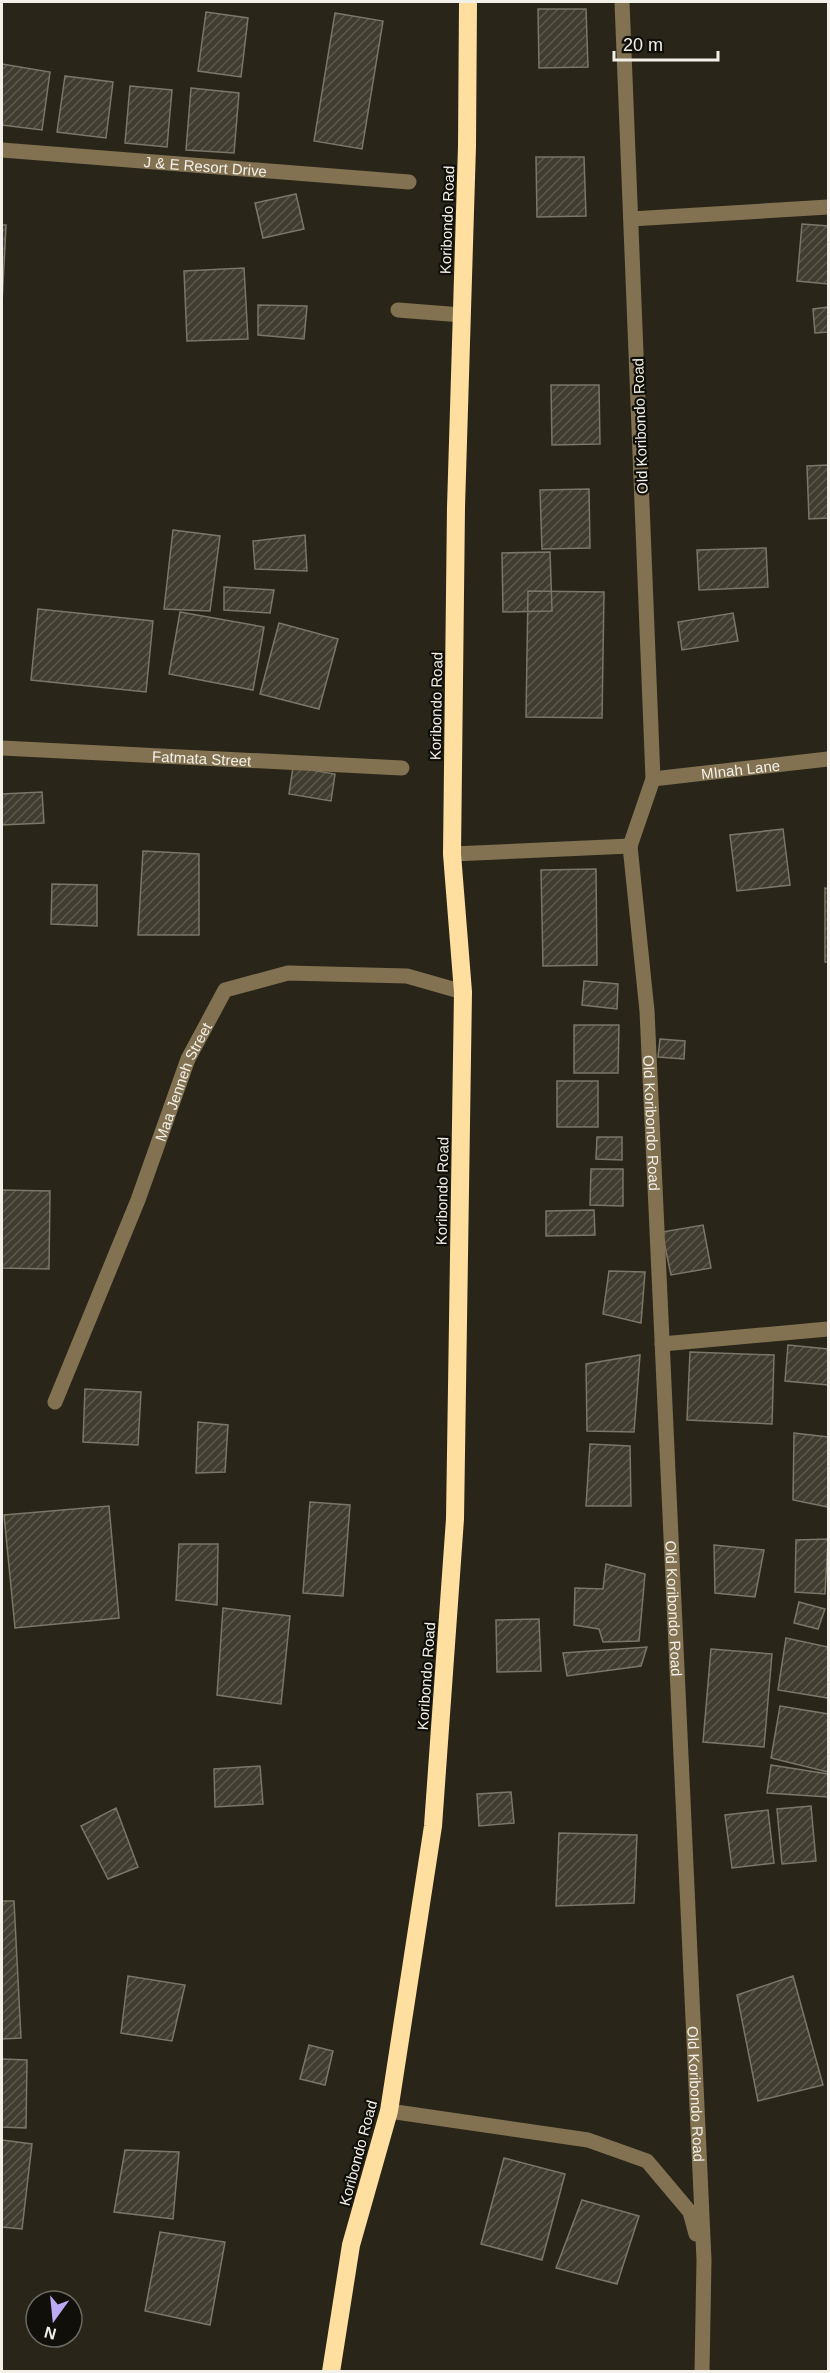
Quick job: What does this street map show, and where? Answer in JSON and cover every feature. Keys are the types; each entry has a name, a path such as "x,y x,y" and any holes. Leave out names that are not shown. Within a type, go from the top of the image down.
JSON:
{"highway":[{"name":"Koribondo Road","path":"331,2372 351,2245 389,2111 433,1826 454,1530 463,992 452,854 456,507 468,2"}],"street":[{"name":"Old Koribondo Road","path":"622,2 653,779 630,846 647,1011 704,2260 702,2372"},
{"name":"J & E Resort Drive","path":"2,150 409,182"},
{"path":"631,219 828,207"},
{"path":"398,310 462,315"},
{"name":"Fatmata Street","path":"2,748 402,768"},
{"name":"MInah Lane","path":"653,779 828,759"},
{"path":"452,854 630,846"},
{"name":"Maa Jenneh Street","path":"55,1402 138,1200 188,1059 225,990 288,973 406,976 463,992"},
{"path":"662,1344 828,1329"},
{"path":"389,2111 588,2140 647,2161 690,2212 704,2260"}],"building":[{"path":"538,9 586,9 588,67 539,68"},
{"path":"206,12 248,18 241,77 198,71"},
{"path":"335,13 383,21 362,149 314,141"},
{"path":"2,64 50,72 42,130 2,125"},
{"path":"65,76 113,82 106,138 57,132"},
{"path":"130,86 172,90 167,147 125,143"},
{"path":"191,88 239,93 234,153 186,150"},
{"path":"536,157 584,157 586,216 537,217"},
{"path":"296,194 304,229 263,238 255,203"},
{"path":"802,224 828,226 828,284 797,281"},
{"path":"2,225 6,225 2,304"},
{"path":"244,268 248,339 187,341 184,271"},
{"path":"258,305 307,306 304,339 258,335"},
{"path":"828,307 828,332 815,333 813,309"},
{"path":"551,385 599,385 600,444 552,445"},
{"path":"828,465 828,518 809,519 807,466"},
{"path":"589,489 590,548 542,549 540,490"},
{"path":"173,530 220,536 210,611 164,609"},
{"path":"305,535 307,571 255,569 253,541"},
{"path":"766,548 768,587 699,590 697,550"},
{"path":"550,552 552,611 503,612 502,553"},
{"path":"224,587 274,590 270,613 224,610"},
{"path":"528,591 604,592 602,718 526,717"},
{"path":"38,609 153,621 146,692 31,680"},
{"path":"180,612 264,627 253,690 169,674"},
{"path":"733,613 738,641 682,650 678,622"},
{"path":"279,623 338,639 319,709 260,694"},
{"path":"293,767 335,774 331,801 289,794"},
{"path":"42,792 44,823 2,825 2,794"},
{"path":"783,829 790,885 737,891 730,835"},
{"path":"143,851 199,854 199,935 138,935"},
{"path":"596,869 597,965 543,966 541,870"},
{"path":"52,884 97,885 97,926 51,924"},
{"path":"825,888 828,889 828,962 825,962"},
{"path":"584,981 618,984 617,1009 582,1005"},
{"path":"574,1025 619,1025 618,1073 574,1073"},
{"path":"660,1039 685,1041 684,1059 658,1057"},
{"path":"557,1081 598,1081 598,1127 557,1127"},
{"path":"597,1137 622,1137 622,1160 596,1159"},
{"path":"591,1169 623,1169 623,1206 590,1205"},
{"path":"2,1190 50,1191 49,1269 2,1268"},
{"path":"594,1210 595,1235 546,1236 546,1211"},
{"path":"703,1225 711,1268 671,1275 662,1232"},
{"path":"609,1271 645,1272 641,1323 603,1314"},
{"path":"788,1345 828,1349 828,1385 785,1381"},
{"path":"690,1352 774,1355 772,1424 687,1420"},
{"path":"640,1355 634,1432 587,1431 586,1364"},
{"path":"85,1389 141,1392 138,1445 83,1442"},
{"path":"198,1422 228,1425 225,1472 196,1473"},
{"path":"794,1433 828,1437 828,1507 793,1500"},
{"path":"590,1444 630,1446 631,1506 586,1506"},
{"path":"310,1502 350,1505 343,1596 303,1593"},
{"path":"109,1506 119,1618 15,1628 4,1515"},
{"path":"828,1539 825,1594 795,1592 796,1540"},
{"path":"179,1544 218,1544 217,1605 176,1600"},
{"path":"714,1545 764,1550 755,1597 715,1593"},
{"path":"606,1564 645,1574 639,1641 603,1642 599,1629 574,1625 575,1588 603,1589"},
{"path":"799,1602 825,1609 818,1629 794,1623"},
{"path":"223,1608 290,1616 281,1704 217,1695"},
{"path":"539,1619 541,1671 497,1672 496,1620"},
{"path":"786,1638 828,1647 828,1698 778,1690"},
{"path":"647,1647 641,1666 567,1676 563,1653"},
{"path":"711,1649 772,1654 764,1747 703,1742"},
{"path":"780,1706 828,1714 828,1772 771,1758"},
{"path":"771,1765 828,1774 828,1797 767,1793"},
{"path":"260,1766 263,1804 215,1807 214,1769"},
{"path":"511,1792 514,1823 479,1826 477,1794"},
{"path":"811,1806 816,1861 782,1864 777,1809"},
{"path":"116,1808 138,1867 108,1879 81,1826"},
{"path":"768,1810 774,1863 732,1868 725,1815"},
{"path":"559,1833 637,1835 634,1903 556,1906"},
{"path":"2,1901 14,1901 21,2038 2,2039"},
{"path":"128,1976 185,1985 172,2041 121,2033"},
{"path":"793,1976 823,2085 758,2101 737,1995"},
{"path":"309,2045 333,2051 325,2085 300,2079"},
{"path":"2,2059 27,2060 26,2128 2,2127"},
{"path":"2,2140 32,2144 22,2229 2,2227"},
{"path":"125,2150 179,2152 173,2219 114,2212"},
{"path":"504,2158 565,2174 542,2260 481,2244"},
{"path":"582,2200 639,2216 617,2284 556,2268"},
{"path":"160,2232 225,2242 210,2325 145,2311"}]}
